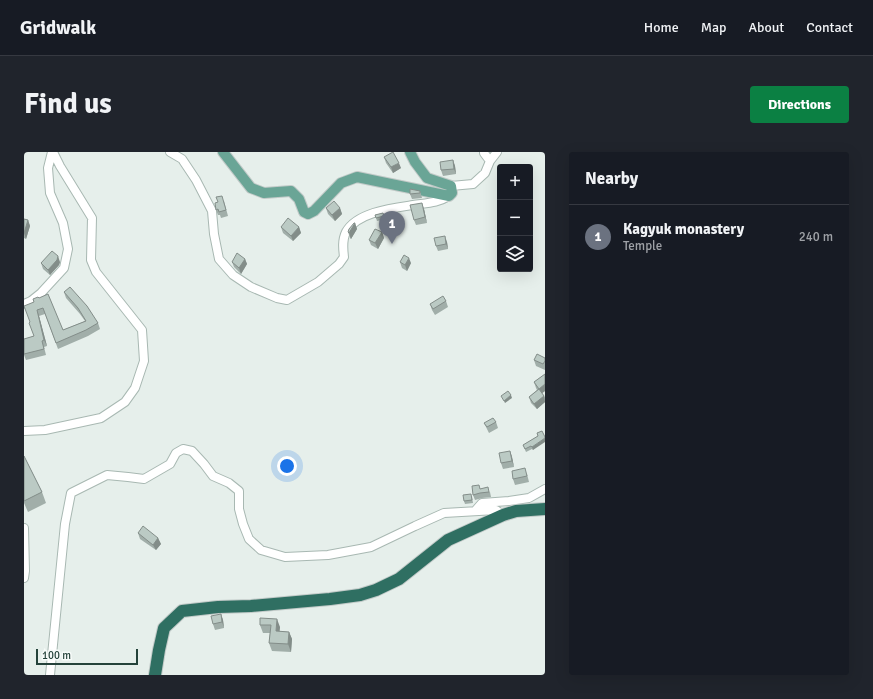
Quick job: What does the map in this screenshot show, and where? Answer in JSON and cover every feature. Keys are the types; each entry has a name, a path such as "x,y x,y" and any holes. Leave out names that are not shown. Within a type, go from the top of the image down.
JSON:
{"highway":[{"path":"156,675 159,650 164,628 182,611 330,599 360,595 376,590 399,579 448,540 503,515 516,511 545,508"}],"main road":[{"path":"223,152 250,188 264,193 291,191 299,198 304,212 308,214 314,211 341,183 357,177 450,191"},
{"path":"410,152 414,162 427,178 450,191"}],"street":[{"path":"24,304 31,301 41,293 64,268 68,249 63,223 50,193 48,168 52,152"},
{"path":"24,431 45,430 101,418 125,402 135,388 144,361 142,330 96,272 91,260 92,218 52,152"},
{"path":"170,152 182,159 196,180 212,211 214,234 219,259 233,275 251,287 277,298 287,300 318,282 340,264 344,257 343,246 346,233 353,223 369,214 442,200 450,191 473,184 485,173 490,161 497,152"},
{"path":"484,152 490,161"},
{"path":"50,675 65,524 71,493 107,475 128,476 144,479 170,464 176,453 183,449 192,451 213,476 229,483 239,491 239,510 249,539 261,550 285,557 328,555 371,547 444,513 496,510 503,515"},
{"path":"475,511 482,503 528,498 545,488"},
{"path":"24,528 24,578"}],"building":[{"path":"393,152 399,163 391,167 384,157"},
{"path":"453,160 454,169 441,170 440,162"},
{"path":"410,189 420,191 420,193 410,194"},
{"path":"222,196 226,210 219,212 218,209 216,210 215,203 218,202 216,197"},
{"path":"334,201 340,208 332,215 326,208"},
{"path":"422,203 425,217 414,220 410,205"},
{"path":"383,213 384,216 376,218 375,215"},
{"path":"395,213 397,218 389,222 387,217"},
{"path":"288,218 299,227 291,236 281,227"},
{"path":"24,219 28,220 24,233"},
{"path":"355,223 349,233 349,229"},
{"path":"375,229 382,232 375,243 369,240"},
{"path":"445,236 446,244 436,246 434,238"},
{"path":"52,251 58,256 57,260 48,270 41,263"},
{"path":"237,253 245,259 239,268 232,262"},
{"path":"404,255 409,258 405,265 400,262"},
{"path":"70,287 87,306 98,323 56,343 43,308 37,310 44,340 42,341 44,349 24,354 24,339 34,336 24,306 34,302 33,299 48,294 63,330 86,321 78,308 64,292"},
{"path":"443,296 446,301 433,309 430,304"},
{"path":"537,354 545,358 543,364 534,360"},
{"path":"545,374 545,384 539,389 534,382"},
{"path":"539,389 544,396 534,404 529,397"},
{"path":"508,391 511,395 504,401 501,396"},
{"path":"493,418 496,422 487,427 484,423"},
{"path":"542,431 545,438 532,447 531,446 525,449 523,445 538,436 537,433"},
{"path":"510,451 512,461 501,463 499,453"},
{"path":"24,456 42,492 24,501"},
{"path":"525,468 527,476 513,479 512,471"},
{"path":"479,485 480,489 488,487 489,492 473,495 472,486"},
{"path":"471,494 472,500 464,501 463,495"},
{"path":"143,526 158,538 153,545 138,533"},
{"path":"221,614 222,622 213,624 211,616"},
{"path":"260,618 277,619 276,631 289,632 288,644 269,643 271,625 260,625"}],"place":[{"name":"Kagyuk monastery","path":"392,244"}]}
